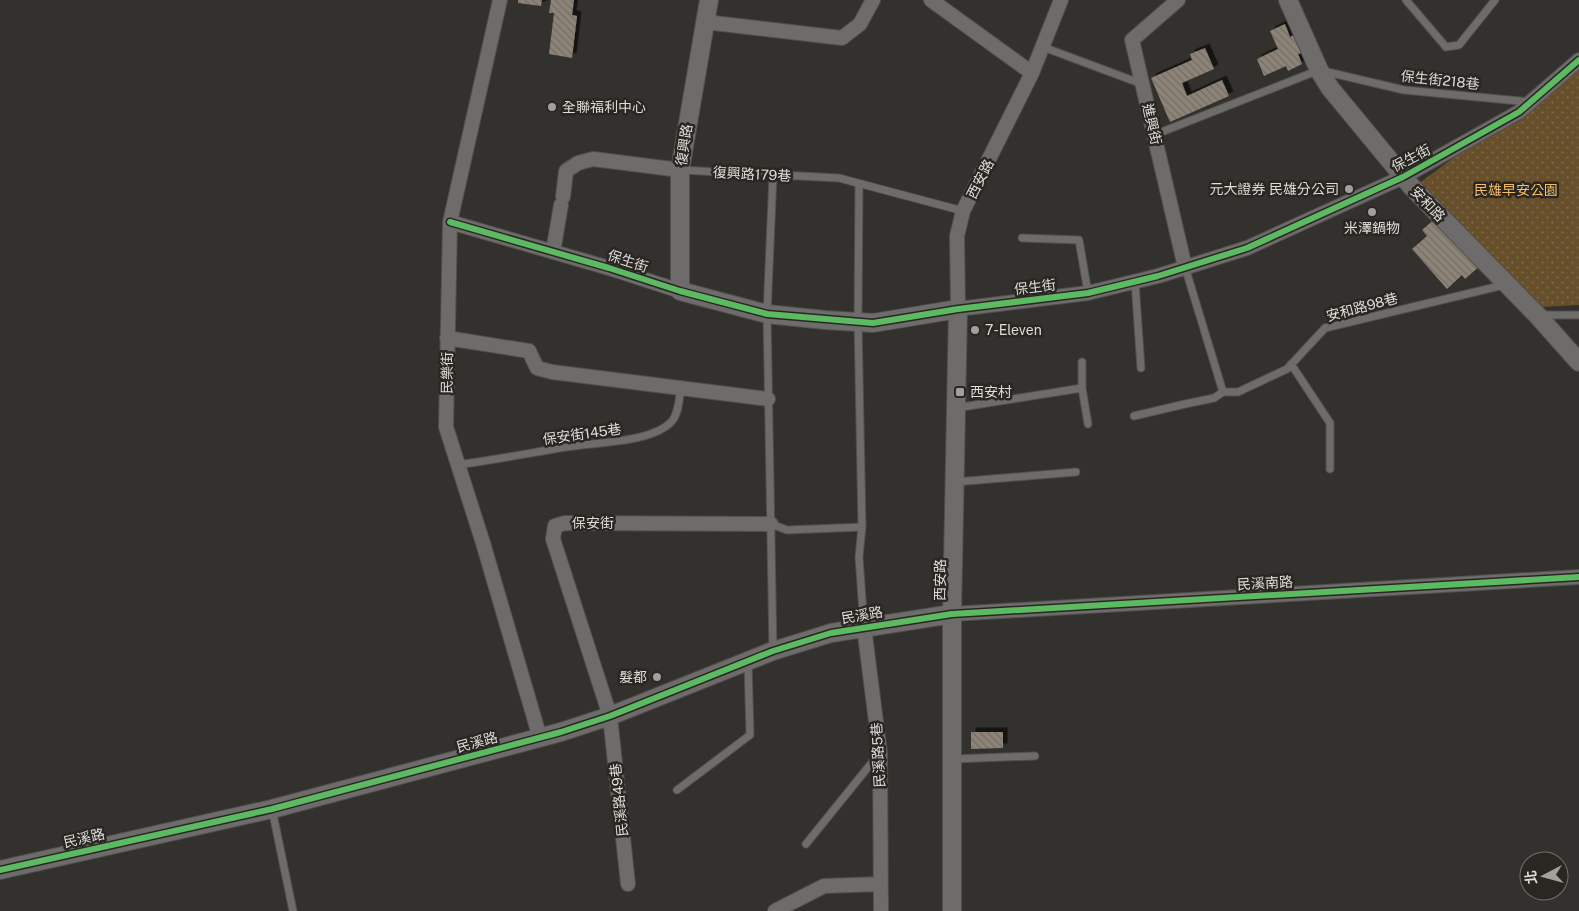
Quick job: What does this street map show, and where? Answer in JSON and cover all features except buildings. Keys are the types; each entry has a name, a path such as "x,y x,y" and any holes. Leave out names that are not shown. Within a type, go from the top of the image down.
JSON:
{"street":[{"name":"民樂街","path":"500,0 450,222 446,427 483,543 540,738"},
{"name":"復興路","path":"680,291 680,170 709,0"},
{"path":"705,22 842,38 860,24 873,0"},
{"path":"930,0 1032,73"},
{"name":"西安路","path":"952,911 952,614 958,236 963,211 1032,73 1044,47 1061,0"},
{"name":"進興街","path":"1178,0 1132,40 1185,267"},
{"name":"安和路","path":"1292,2 1319,70 1330,88 1403,177 1538,316 1579,362"},
{"name":"保生街","path":"450,222 680,291 767,314 873,323 958,309 1088,294 1135,282 1247,248 1403,177 1519,112 1579,60"},
{"name":"復興路179巷","path":"553,252 566,171 578,163 594,159 680,170"},
{"path":"447,338 529,351 537,368 552,372 768,399"},
{"name":"保安街","path":"610,716 553,539 555,526 566,523 770,524"},
{"name":"民溪南路","path":"952,614 1579,577"},
{"name":"民溪路","path":"0,870 272,809 540,738 610,716 748,661 831,633 952,614"},
{"name":"民溪路5巷","path":"864,627 880,753 881,911"},
{"name":"民溪路49巷","path":"610,716 628,884"},
{"path":"775,911 824,886 880,884"}],"lane":[{"path":"1406,0 1446,47 1459,45 1495,0"},
{"path":"1044,47 1142,84"},
{"path":"1154,135 1319,70"},
{"name":"保生街218巷","path":"1319,70 1404,90 1531,102"},
{"name":"復興路179巷","path":"680,170 839,178 963,211"},
{"path":"773,175 767,314 773,652"},
{"path":"859,184 858,322 862,527 859,557 864,627"},
{"path":"1022,238 1079,240 1088,294"},
{"path":"1185,267 1223,392"},
{"path":"1135,282 1141,368"},
{"name":"安和路98巷","path":"1134,416 1214,398 1223,392 1238,392 1287,369 1325,328 1507,284"},
{"path":"1538,316 1579,315"},
{"path":"1082,362 1082,388 1088,424"},
{"path":"1292,364 1330,423 1330,469"},
{"name":"保安街145巷","path":"457,464 506,458 568,446 631,440 664,428 674,420 681,388"},
{"path":"956,408 1082,388"},
{"path":"955,482 1076,472"},
{"path":"770,524 787,530 862,527"},
{"path":"676,790 750,735 748,661"},
{"path":"806,844 880,753"},
{"path":"952,759 1035,756"},
{"path":"272,809 293,911"}],"green space":[{"name":"民雄早安公園","path":"1579,64 1579,305 1542,307 1421,182"}],"cycle path":[{"path":"450,222 609,268 680,291 767,314 873,323 958,309 1088,293 1158,276 1247,248 1403,177 1519,112 1579,60"},
{"path":"0,870 272,809 561,732 610,716 773,651 831,633 952,614 1579,577"}],"place":[{"name":"全聯福利中心","path":"552,107"},
{"name":"元大證券 民雄分公司","path":"1349,189"},
{"name":"米澤鍋物","path":"1372,212"},
{"name":"7-Eleven","path":"975,330"},
{"name":"西安村","path":"960,392"},
{"name":"髮都","path":"657,677"}]}
